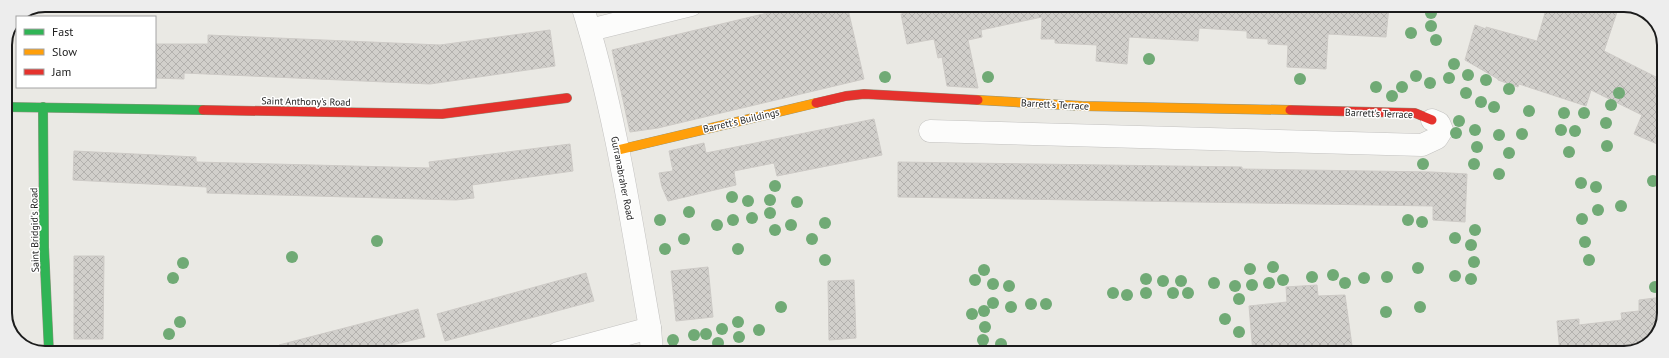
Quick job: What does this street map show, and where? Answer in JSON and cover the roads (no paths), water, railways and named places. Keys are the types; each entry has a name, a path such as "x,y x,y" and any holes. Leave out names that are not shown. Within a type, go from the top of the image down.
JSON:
{"street":[{"name":"Gurranabraher Road","path":"584,12 605,88 618,150 650,328 652,346"},
{"path":"590,30 663,12"},
{"name":"Barrett's Buildings","path":"618,150 840,97 864,94"},
{"name":"Barrett's Terrace","path":"864,94 1082,106 1415,113 1439,123 1442,130 1437,138 1422,145 930,131"},
{"name":"Saint Anthony's Road","path":"12,107 442,114 567,98"},
{"name":"Saint Bridgid's Road","path":"43,107 44,247 49,346"},
{"path":"581,346 650,328"}]}
